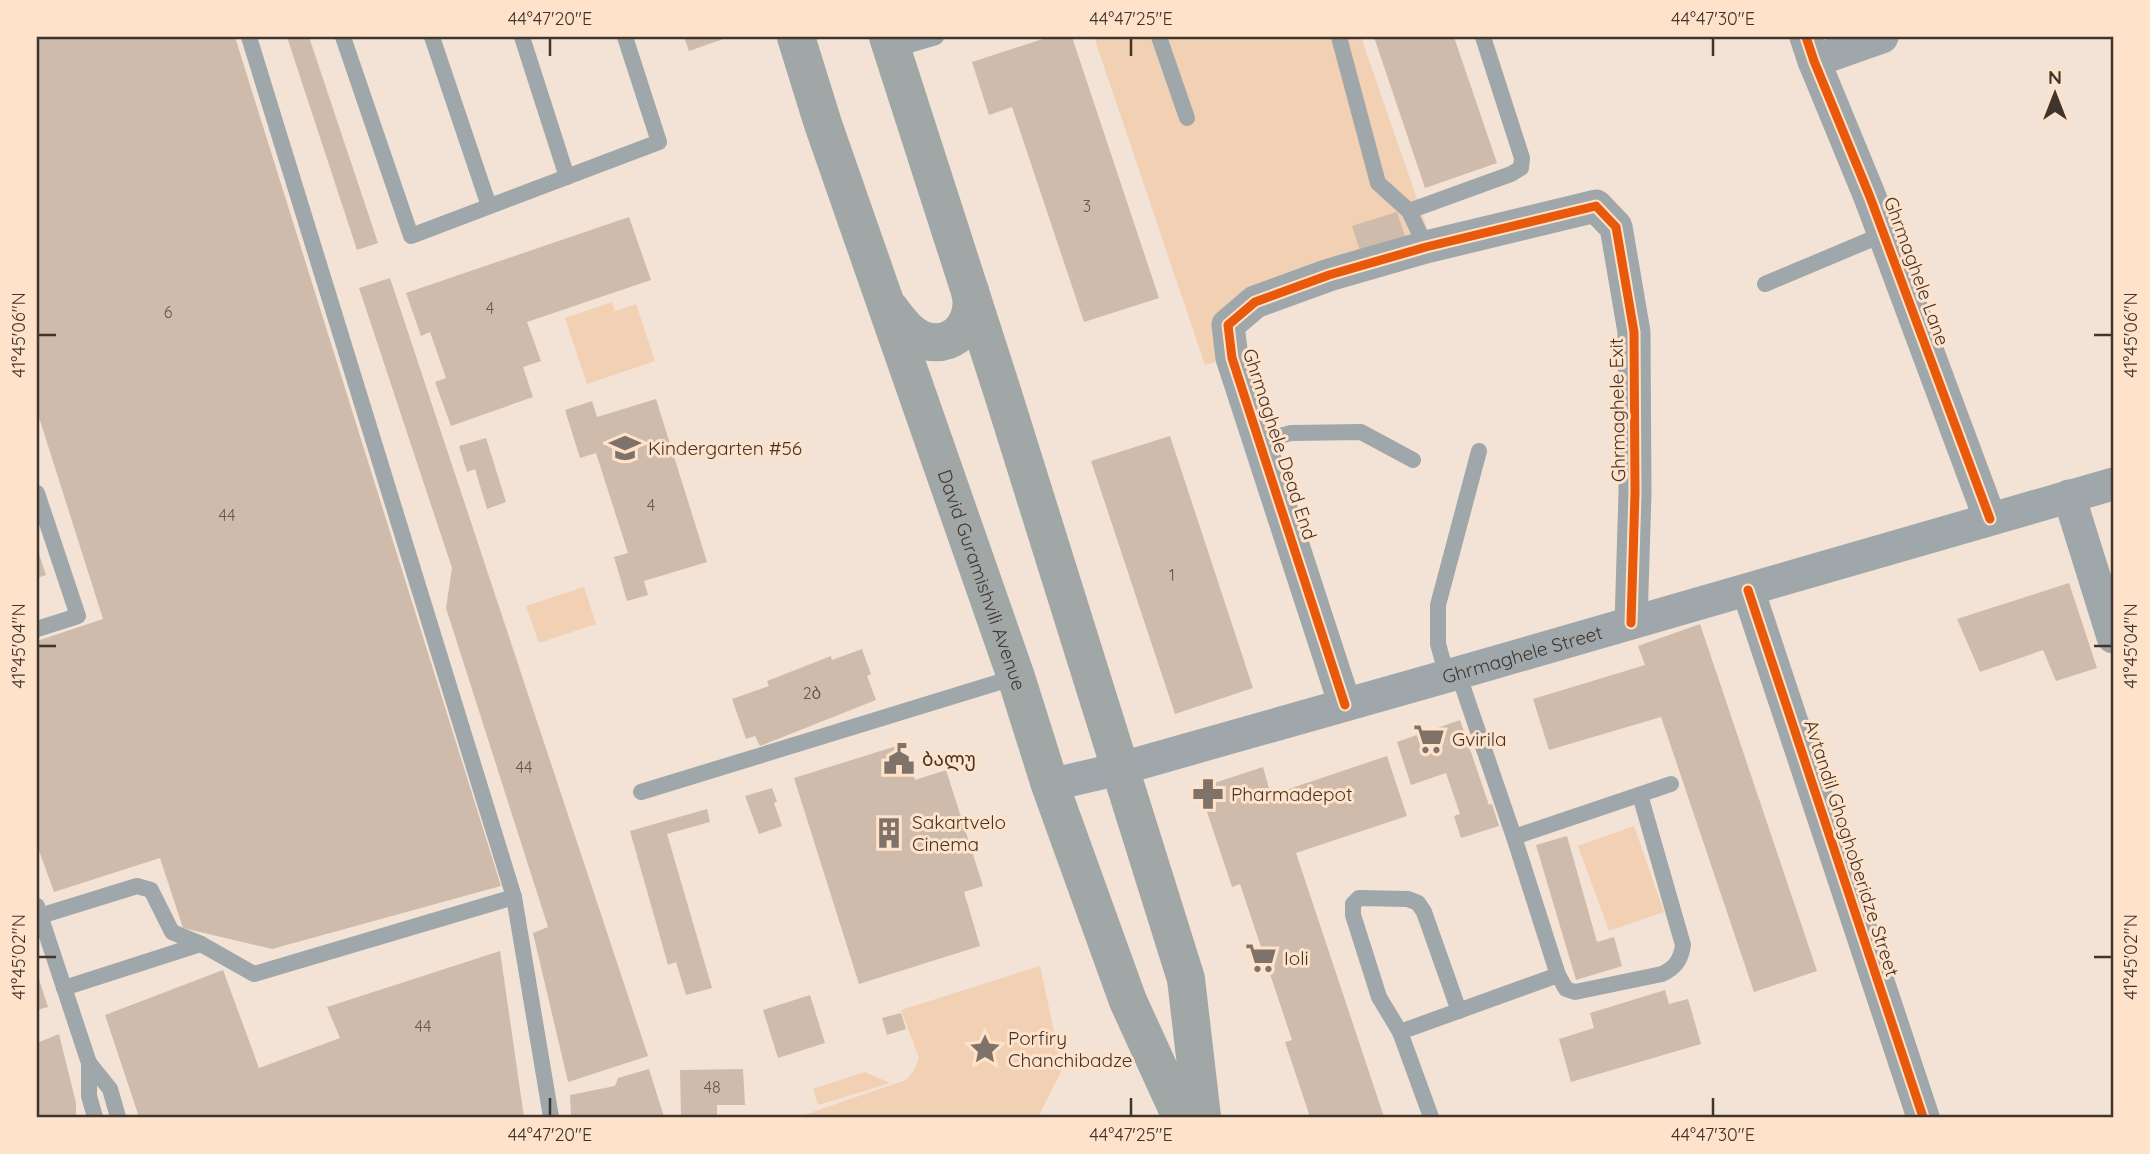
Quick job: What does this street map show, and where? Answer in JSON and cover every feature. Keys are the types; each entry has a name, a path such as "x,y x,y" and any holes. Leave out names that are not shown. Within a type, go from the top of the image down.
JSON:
{"main road":[{"name":"David Guramishvili Avenue","path":"796,37 823,124 1016,677 1050,785 1128,1001 1181,1117"},
{"path":"890,43 970,288 1186,979 1202,1117"},
{"path":"888,307 911,334 926,341 943,341 959,334 970,321 974,304 970,288"}],"street":[{"path":"1810,49 1882,37"},
{"name":"Ghrmaghele Lane","path":"1810,49 1884,234 1990,519"},
{"name":"Ghrmaghele Dead End","path":"1345,705 1232,358 1228,325 1255,302 1329,275 1426,247 1596,206"},
{"name":"Ghrmaghele Exit","path":"1596,206 1616,227 1634,332 1635,494 1631,623"},
{"name":"Ghrmaghele Street","path":"1050,785 1119,769 1453,675 2113,484"},
{"path":"2069,496 2113,637"},
{"name":"Avtandil Ghoghoberidze Street","path":"1748,590 1923,1117"}],"lane":[{"path":"249,37 514,897 548,1115"},
{"path":"343,37 411,236 659,142 625,37"},
{"path":"432,37 489,206"},
{"path":"522,37 567,177"},
{"path":"890,43 936,37"},
{"path":"1159,37 1187,118"},
{"path":"1339,37 1378,183 1409,211 1426,247"},
{"path":"1409,211 1521,168 1522,158 1483,37"},
{"path":"1765,284 1884,234"},
{"name":"Ghrmaghele Dead End","path":"1260,441 1292,433 1361,432 1413,460"},
{"path":"1479,451 1438,605 1438,644 1453,675 1514,837 1558,975 1566,989 1575,992 1662,974 1673,969 1681,955 1683,945 1640,795"},
{"path":"37,493 78,616 37,629"},
{"path":"641,792 1016,677"},
{"path":"1514,837 1671,784"},
{"path":"94,1117 89,1096 89,1063 38,911 137,887 151,890 172,932 201,943 254,974 514,897"},
{"path":"1431,1117 1400,1032 1379,997 1353,915 1353,904 1359,898 1408,899 1418,903 1424,912 1459,1011"},
{"path":"64,988 201,943"},
{"path":"1400,1032 1558,975"},
{"path":"89,1063 110,1089 117,1117"}],"shaded area":[{"path":"1094,37 1361,37 1434,248 1249,321 1232,358 1205,365"},
{"path":"612,302 615,311 636,304 655,361 587,384 565,318"},
{"path":"584,587 596,624 539,643 526,606"},
{"path":"1634,826 1664,912 1609,931 1578,846"},
{"path":"1040,966 1062,1070 1038,1117 798,1117 906,1080 919,1058 901,1010"},
{"path":"865,1072 890,1083 818,1105 813,1089"}],"building":[{"path":"37,37 235,37 501,886 272,949 183,928 160,858 54,892 37,845 37,641 103,619 37,411"},
{"path":"287,37 309,37 378,243 357,250"},
{"path":"684,37 729,37 689,51"},
{"path":"1049,37 1072,37 1159,298 1084,322 1012,107 989,115 972,62"},
{"path":"1374,37 1454,37 1497,163 1425,188"},
{"path":"1397,212 1408,245 1363,260 1352,226"},
{"path":"629,217 651,280 527,322 541,361 523,367 533,397 451,426 435,382 446,378 430,332 421,336 406,293"},
{"path":"390,278 648,1056 568,1082 533,933 548,927 446,608 452,568 359,288"},
{"path":"656,399 707,562 644,581 648,595 627,601 614,557 628,553 596,453 580,458 565,410 592,401 597,417"},
{"path":"1170,436 1253,688 1175,714 1091,461"},
{"path":"486,438 506,502 487,509 475,469 467,472 459,446"},
{"path":"37,548 46,575 37,578"},
{"path":"2069,583 2097,668 2056,681 2043,650 1980,672 1957,619"},
{"path":"1700,624 1817,971 1754,992 1661,717 1549,750 1533,699 1645,665 1638,646"},
{"path":"862,649 871,674 867,676 876,700 760,746 755,736 746,739 732,699 769,686 767,681 831,656 832,660"},
{"path":"1460,720 1489,805 1492,804 1499,826 1461,838 1454,816 1460,814 1446,773 1411,785 1397,742"},
{"name":"Sakartvelo Cinema","path":"903,744 915,780 946,770 983,886 964,892 980,946 859,984 794,778"},
{"path":"1387,756 1407,816 1296,853 1384,1117 1310,1117 1285,1042 1292,1040 1240,884 1232,887 1199,788 1263,767 1271,795"},
{"path":"772,788 782,826 759,834 745,796"},
{"path":"707,809 710,822 667,834 712,988 686,995 676,962 668,965 630,831"},
{"path":"1567,836 1597,942 1614,937 1622,966 1576,980 1536,845"},
{"path":"500,951 524,1117 139,1117 105,1015 223,970 259,1068 340,1038 327,1007"},
{"path":"37,973 48,1007 37,1010"},
{"path":"1665,990 1669,1004 1688,999 1701,1044 1571,1082 1559,1039 1594,1028 1590,1013"},
{"path":"810,995 825,1043 778,1058 763,1010"},
{"path":"901,1013 906,1029 887,1035 882,1018"},
{"path":"59,1034 76,1103 76,1117 37,1117 37,1043"},
{"path":"649,1069 664,1117 571,1117 570,1095 615,1086 618,1078"},
{"path":"743,1069 745,1105 717,1105 717,1117 681,1117 680,1070"}],"cycle path":[{"path":"1806,37 1870,197 1990,519"},
{"path":"1345,705 1232,358 1228,325 1255,302 1329,275 1426,247 1596,206 1616,227 1634,332 1635,493 1631,623"},
{"path":"1748,590 1923,1117"}],"place":[{"name":"Kindergarten #56","path":"625,448"},
{"name":"Gvirila","path":"1429,739"},
{"name":"ბალუ","path":"899,759"},
{"name":"Pharmadepot","path":"1208,794"},
{"name":"Sakartvelo Cinema","path":"889,833"},
{"name":"Ioli","path":"1261,958"},
{"name":"Porfiry Chanchibadze","path":"985,1049"}]}
